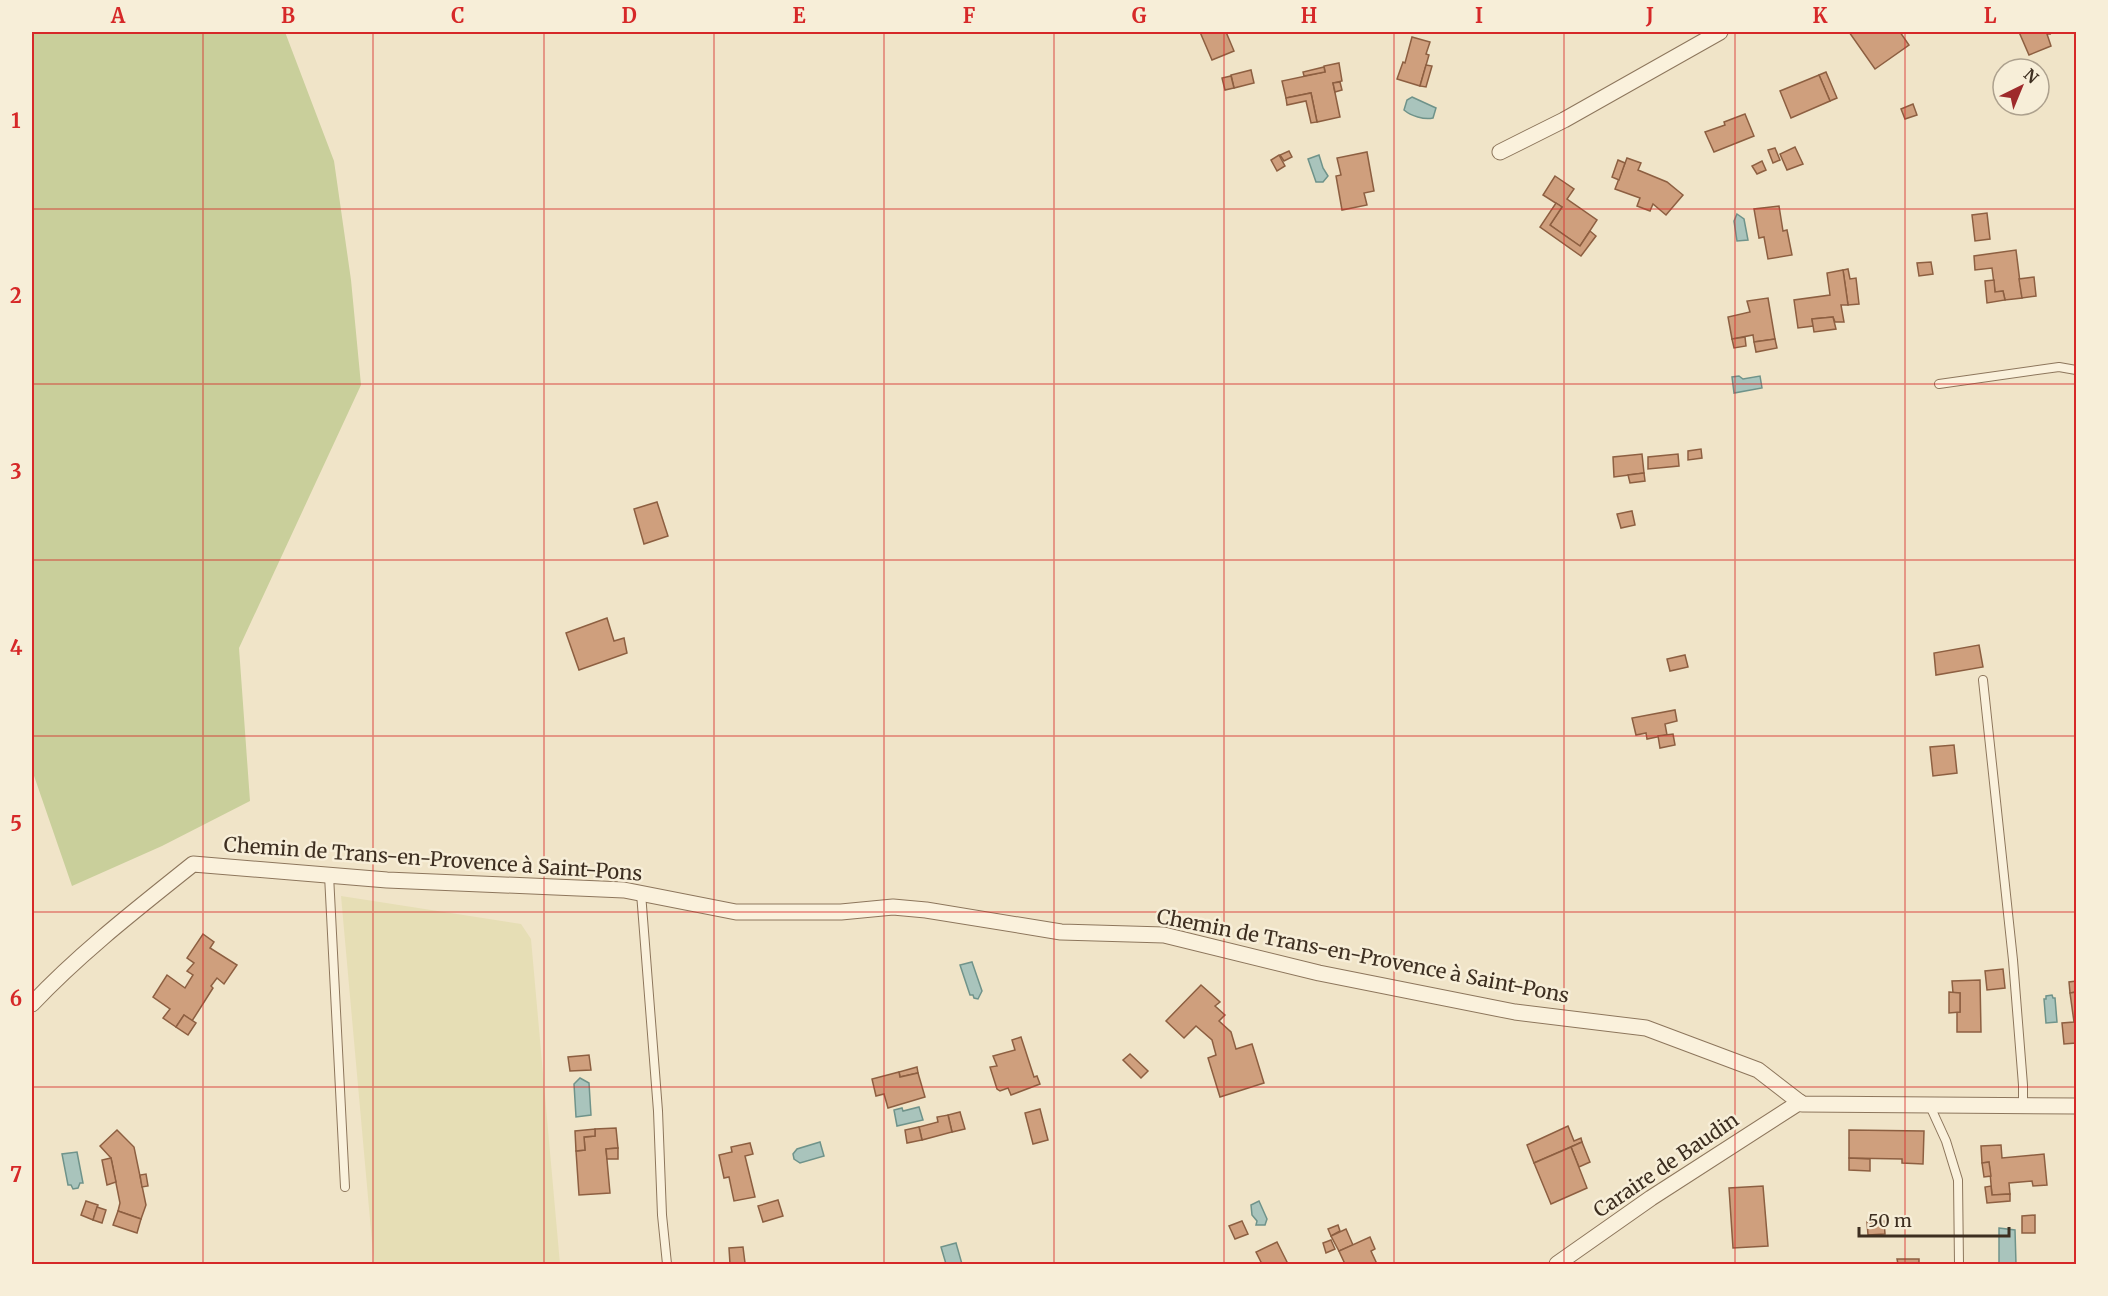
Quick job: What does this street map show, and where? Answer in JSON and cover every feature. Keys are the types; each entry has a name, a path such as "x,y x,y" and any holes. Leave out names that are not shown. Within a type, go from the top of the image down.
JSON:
{"street":[{"path":"1500,152 1564,120 1720,32"},
{"name":"Chemin de Trans-en-Provence à Saint-Pons","path":"32,1004 47,987 134,911 193,864 329,875 624,891 736,912 841,912 893,907 926,910 1061,932 1164,935 1319,973 1515,1012 1646,1028 1758,1070 1800,1102"},
{"path":"1800,1102 1802,1104 1930,1106 2076,1106"},
{"name":"Caraire de Baudin","path":"1557,1264 1650,1198 1800,1102"}],"lane":[{"path":"1939,384 2059,367 2076,370"},
{"path":"1983,680 2013,960 2023,1107"},
{"path":"329,875 345,1187"},
{"path":"641,894 667,1264"},
{"path":"1930,1106 1946,1141 1958,1180 1959,1264"}],"shaded area":[{"path":"341,896 521,924 531,939 560,1264 374,1264"}],"green space":[{"path":"32,32 285,32 334,161 351,280 361,385 239,648 250,801 162,846 72,886 32,770"}],"water":[{"path":"1412,97 1436,108 1433,118 1418,117 1404,110 1407,100"},
{"path":"1319,155 1328,176 1323,182 1316,182 1308,159"},
{"path":"1737,214 1744,219 1748,240 1737,241 1734,221"},
{"path":"1739,376 1743,379 1760,376 1762,388 1734,393 1732,377"},
{"path":"972,962 982,991 978,999 970,995 960,965"},
{"path":"2052,995 2055,998 2057,1022 2046,1023 2044,999"},
{"path":"580,1078 589,1083 591,1115 576,1117 574,1084"},
{"path":"919,1107 923,1120 897,1126 894,1110 902,1108 903,1111"},
{"path":"820,1142 824,1156 800,1163 794,1159 793,1154 797,1149"},
{"path":"77,1152 83,1183 73,1189 71,1185 68,1185 62,1154"},
{"path":"1259,1201 1267,1219 1265,1225 1256,1225 1257,1221 1252,1215 1251,1205"},
{"path":"1999,1228 2015,1230 2016,1264 1999,1264"},
{"path":"956,1243 962,1264 946,1264 941,1247"}],"building":[{"path":"1200,32 1226,32 1234,51 1212,60"},
{"path":"1849,32 1900,32 1909,45 1875,69"},
{"path":"2019,32 2049,32 2050,34 2047,34 2051,46 2029,55"},
{"path":"1412,37 1430,42 1426,54 1429,55 1420,86 1397,79 1403,62 1405,63"},
{"path":"1339,63 1342,81 1333,83 1340,117 1317,122 1311,93 1286,98 1282,81 1325,72 1324,66"},
{"path":"1426,65 1432,66 1426,87 1420,86"},
{"path":"1324,67 1325,72 1304,76 1303,72"},
{"path":"1251,70 1254,83 1234,88 1231,75"},
{"path":"1826,72 1837,98 1830,101 1819,75"},
{"path":"1819,75 1830,101 1791,118 1780,91"},
{"path":"1231,76 1234,88 1225,90 1222,78"},
{"path":"1340,82 1342,90 1335,92 1333,83"},
{"path":"1311,93 1317,122 1311,123 1306,101 1287,105 1286,98"},
{"path":"1913,104 1917,115 1905,119 1901,109"},
{"path":"1745,114 1754,136 1714,152 1705,132 1725,125 1724,122"},
{"path":"1795,147 1803,164 1787,170 1780,154"},
{"path":"1775,148 1780,160 1773,163 1768,150"},
{"path":"1289,151 1292,157 1284,161 1280,155"},
{"path":"1367,152 1374,191 1364,193 1367,205 1342,210 1336,176 1341,175 1337,158"},
{"path":"1279,155 1285,166 1277,171 1271,160"},
{"path":"1627,158 1641,163 1638,170 1667,182 1683,195 1666,215 1653,204 1650,211 1637,206 1640,198 1615,189"},
{"path":"1618,160 1625,163 1619,180 1612,177"},
{"path":"1762,161 1766,170 1757,174 1752,166"},
{"path":"1555,176 1574,189 1567,199 1597,220 1580,246 1550,225 1562,207 1543,195"},
{"path":"1556,203 1562,207 1550,225 1580,246 1590,231 1596,236 1581,256 1540,227"},
{"path":"1779,206 1783,231 1787,230 1792,255 1768,259 1764,237 1759,238 1754,209"},
{"path":"1987,213 1990,239 1975,241 1972,215"},
{"path":"2016,250 2022,298 2005,300 2003,291 1995,292 1992,268 1975,270 1974,256"},
{"path":"1931,262 1933,274 1919,276 1917,263"},
{"path":"1848,269 1850,279 1856,278 1859,304 1848,305 1843,270"},
{"path":"1843,270 1848,305 1841,305 1844,322 1835,322 1833,317 1812,319 1813,326 1798,328 1794,300 1830,295 1827,273"},
{"path":"2034,277 2036,296 2022,298 2019,279"},
{"path":"1994,280 1995,292 2003,291 2005,300 1987,303 1985,281"},
{"path":"1768,298 1775,339 1754,342 1753,335 1732,339 1728,317 1750,312 1747,301"},
{"path":"1833,317 1836,329 1814,332 1812,319"},
{"path":"1745,337 1746,346 1734,348 1732,339"},
{"path":"1775,339 1777,348 1756,352 1754,342"},
{"path":"1701,449 1702,458 1688,460 1688,451"},
{"path":"1642,454 1644,473 1614,477 1613,457"},
{"path":"1678,454 1679,466 1648,469 1648,457"},
{"path":"1644,473 1645,481 1630,483 1628,475"},
{"path":"657,502 668,536 644,544 634,509"},
{"path":"1632,511 1635,525 1621,528 1617,514"},
{"path":"607,618 614,641 624,638 627,653 579,670 566,633"},
{"path":"1979,645 1983,667 1936,675 1934,653"},
{"path":"1685,655 1688,667 1670,671 1667,659"},
{"path":"1675,710 1677,721 1665,724 1667,735 1647,739 1646,733 1636,735 1632,718"},
{"path":"1673,734 1675,745 1660,748 1658,736"},
{"path":"1954,745 1957,773 1933,776 1930,747"},
{"path":"203,934 214,942 210,948 237,965 224,984 217,978 192,1021 184,1015 176,1027 163,1018 170,1009 153,997 167,975 185,988 193,975 187,971 194,963 187,958"},
{"path":"2003,969 2005,988 1987,990 1985,971"},
{"path":"1980,980 1981,1032 1957,1032 1960,993 1953,993 1952,981"},
{"path":"2076,981 2076,992 2070,993 2069,982"},
{"path":"1201,985 1220,1002 1215,1006 1225,1015 1219,1021 1231,1032 1236,1049 1252,1044 1264,1083 1220,1097 1208,1058 1216,1055 1212,1040 1196,1026 1184,1038 1166,1021"},
{"path":"1949,992 1960,993 1960,1012 1949,1013"},
{"path":"2076,992 2076,1043 2064,1044 2062,1023 2074,1022 2070,993"},
{"path":"184,1015 196,1023 188,1035 176,1027"},
{"path":"1021,1037 1034,1077 1037,1076 1040,1084 1011,1095 1008,1088 1000,1091 997,1089 990,1067 997,1066 993,1056 1015,1050 1012,1040"},
{"path":"1130,1054 1148,1071 1141,1078 1123,1060"},
{"path":"589,1055 591,1070 570,1071 568,1057"},
{"path":"917,1067 918,1073 900,1077 899,1072"},
{"path":"899,1072 900,1077 918,1073 925,1097 888,1108 884,1094 876,1096 872,1079"},
{"path":"1040,1109 1048,1140 1033,1144 1025,1113"},
{"path":"960,1112 965,1129 952,1132 948,1115"},
{"path":"948,1115 952,1132 922,1140 919,1127 938,1122 937,1117"},
{"path":"1568,1126 1574,1141 1581,1138 1582,1142 1534,1163 1527,1145"},
{"path":"919,1127 922,1140 907,1143 905,1130"},
{"path":"616,1128 618,1148 606,1149 610,1193 579,1195 576,1151 585,1150 584,1137 595,1136 595,1129"},
{"path":"595,1129 595,1136 584,1137 585,1150 576,1151 575,1131"},
{"path":"117,1130 134,1147 146,1205 141,1219 118,1211 120,1203 111,1158 100,1146"},
{"path":"1849,1130 1924,1131 1923,1164 1902,1163 1902,1159 1849,1158"},
{"path":"1582,1142 1590,1162 1579,1167 1571,1147"},
{"path":"750,1143 753,1154 745,1156 755,1197 734,1201 729,1177 724,1178 719,1155 732,1152 731,1147"},
{"path":"2001,1145 2002,1158 2044,1154 2047,1185 2033,1186 2032,1181 2009,1183 2010,1194 1992,1195 1989,1162 1982,1163 1981,1146"},
{"path":"1571,1147 1587,1188 1551,1204 1534,1163"},
{"path":"618,1148 618,1159 607,1159 606,1149"},
{"path":"111,1158 116,1182 107,1185 102,1160"},
{"path":"1849,1158 1870,1159 1870,1171 1849,1170"},
{"path":"1989,1162 1991,1176 1984,1177 1982,1163"},
{"path":"146,1174 148,1186 142,1187 140,1175"},
{"path":"1763,1186 1768,1246 1733,1248 1729,1188"},
{"path":"1991,1186 1992,1195 2010,1194 2010,1201 1987,1203 1985,1187"},
{"path":"778,1200 783,1216 763,1222 758,1206"},
{"path":"86,1201 98,1205 93,1220 81,1215"},
{"path":"97,1207 106,1210 102,1223 93,1220"},
{"path":"118,1211 141,1219 137,1233 113,1225"},
{"path":"2035,1215 2035,1233 2022,1233 2022,1216"},
{"path":"1242,1221 1248,1234 1235,1239 1229,1226"},
{"path":"1884,1221 1885,1234 1868,1235 1867,1222"},
{"path":"1338,1225 1340,1231 1331,1236 1328,1229"},
{"path":"1346,1229 1353,1245 1339,1251 1331,1236"},
{"path":"1370,1237 1375,1249 1371,1251 1377,1264 1345,1264 1339,1251"},
{"path":"1331,1240 1335,1249 1326,1253 1323,1243"},
{"path":"1277,1242 1288,1264 1262,1264 1256,1252"},
{"path":"743,1247 745,1263 730,1264 729,1248"},
{"path":"1897,1259 1919,1259 1919,1264 1898,1264"}]}
